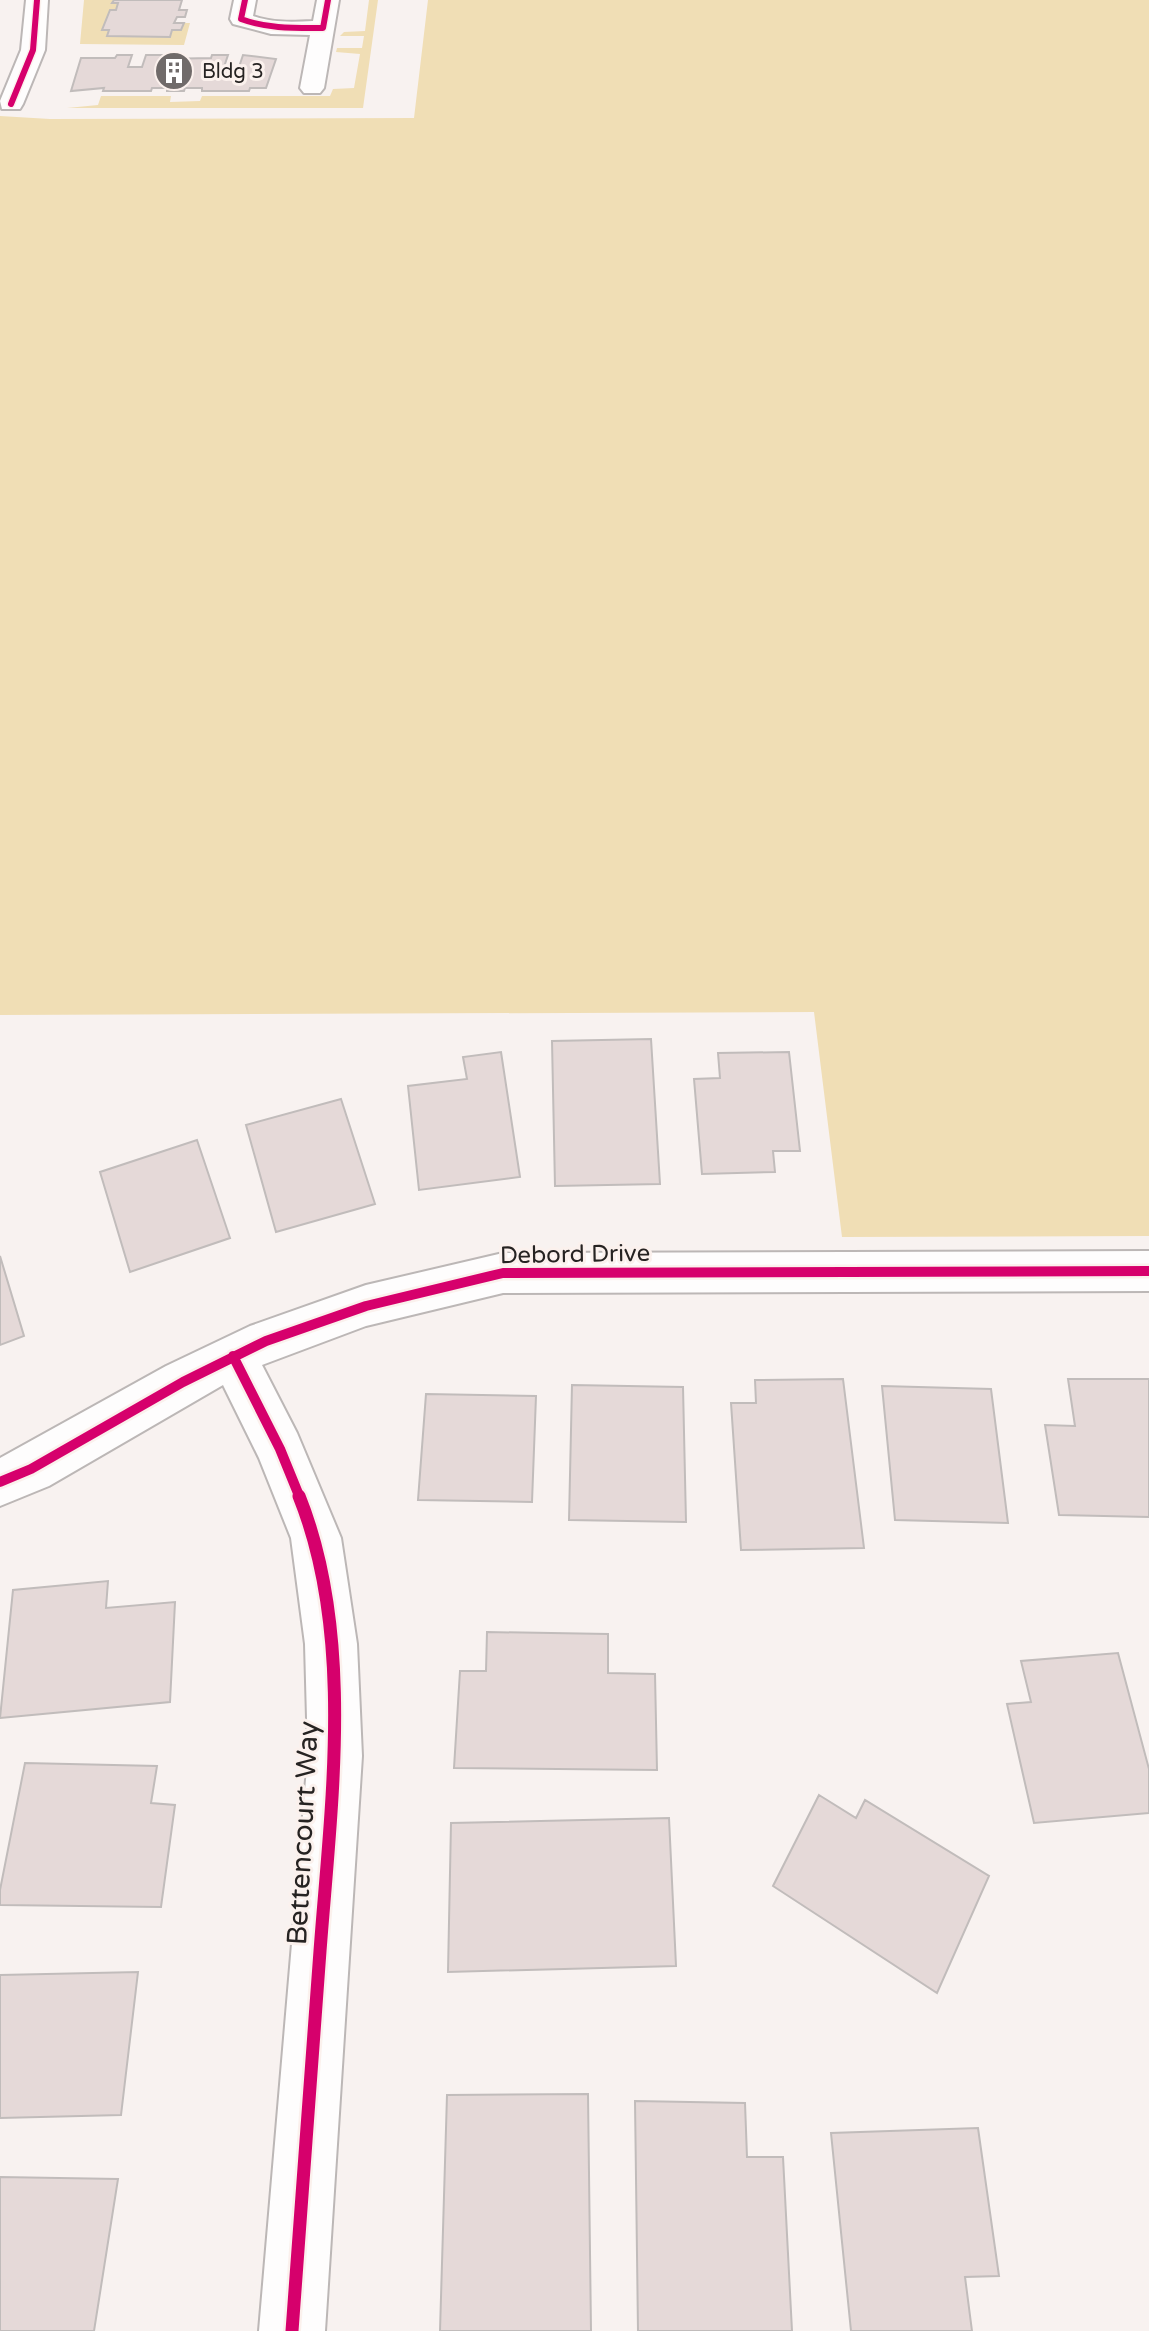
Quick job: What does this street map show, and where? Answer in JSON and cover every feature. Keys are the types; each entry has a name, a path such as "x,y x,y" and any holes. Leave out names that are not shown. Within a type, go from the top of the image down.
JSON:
{"street":[{"path":"11,104 33,50 37,0"},
{"path":"245,0 241,19 256,26 323,28"},
{"path":"312,88 328,0"},
{"name":"Debord Drive","path":"0,1482 31,1469 233,1356 328,1317 387,1299 503,1273 1149,1271"},
{"name":"Bettencourt Way","path":"233,1356 280,1449 316,1538 331,1644 335,1756 292,2331"}],"shaded area":[{"path":"84,0 114,0 113,3 118,3 107,36 169,37 172,30 181,30 184,23 190,23 184,45 80,44"},
{"path":"369,0 378,0 363,108 67,108 98,105 101,96 171,96 170,102 200,101 202,96 330,96 333,89 354,88 360,54 336,52 337,48 362,48 364,36 340,36 344,32 365,31"},
{"path":"428,0 1149,0 1149,1236 842,1237 814,1012 0,1015 0,116 50,119 414,118"}],"building":[{"path":"114,0 182,0 179,10 187,10 185,17 177,17 174,23 184,23 181,30 172,30 170,37 107,36 109,30 102,30 110,10 116,10 118,3 112,3"},
{"name":"Bldg 3","path":"117,55 132,55 128,67 142,67 146,55 163,55 161,59 228,55 224,67 239,67 243,55 276,59 266,88 250,88 249,91 185,88 184,91 167,91 167,88 152,88 151,91 103,91 104,88 71,91 81,58 115,58"},
{"path":"651,1039 660,1184 555,1186 552,1041"},
{"path":"501,1052 520,1177 419,1190 408,1086 467,1079 463,1057"},
{"path":"789,1052 800,1151 773,1151 775,1172 702,1174 694,1079 720,1078 718,1053"},
{"path":"341,1099 375,1204 276,1232 246,1125"},
{"path":"197,1140 230,1238 130,1272 100,1172"},
{"path":"0,1256 24,1336 0,1345"},
{"path":"843,1379 864,1548 741,1550 731,1403 756,1403 755,1380"},
{"path":"1068,1379 1149,1379 1149,1517 1059,1515 1045,1425 1075,1426"},
{"path":"572,1385 683,1387 686,1522 569,1520"},
{"path":"882,1386 991,1389 1008,1523 895,1520"},
{"path":"426,1394 536,1396 532,1502 418,1500"},
{"path":"108,1581 106,1608 175,1602 170,1702 0,1718 13,1590"},
{"path":"487,1632 608,1634 608,1673 655,1674 657,1770 454,1768 460,1671 486,1671"},
{"path":"1118,1653 1149,1769 1149,1813 1034,1823 1007,1704 1031,1702 1021,1661"},
{"path":"25,1763 157,1766 151,1803 175,1805 161,1907 0,1905 0,1890"},
{"path":"819,1795 856,1818 865,1800 989,1876 937,1993 773,1886"},
{"path":"669,1818 676,1966 448,1972 451,1823"},
{"path":"138,1972 121,2115 0,2118 0,1975"},
{"path":"588,2094 591,2331 440,2331 447,2095"},
{"path":"635,2101 745,2103 747,2157 783,2157 792,2331 638,2331"},
{"path":"978,2128 999,2276 965,2277 972,2331 851,2331 831,2133"},
{"path":"0,2177 118,2179 94,2331 0,2331"}],"cycle path":[{"path":"11,104 33,50 37,0"},
{"path":"245,0 241,19 271,27 291,28 323,28 328,0"},
{"path":"0,1482 31,1469 208,1368 266,1341 366,1306 503,1273 1149,1271"},
{"path":"233,1356 280,1449 316,1538 331,1644 335,1756 292,2331"}],"place":[{"name":"Bldg 3","path":"174,71"}]}
